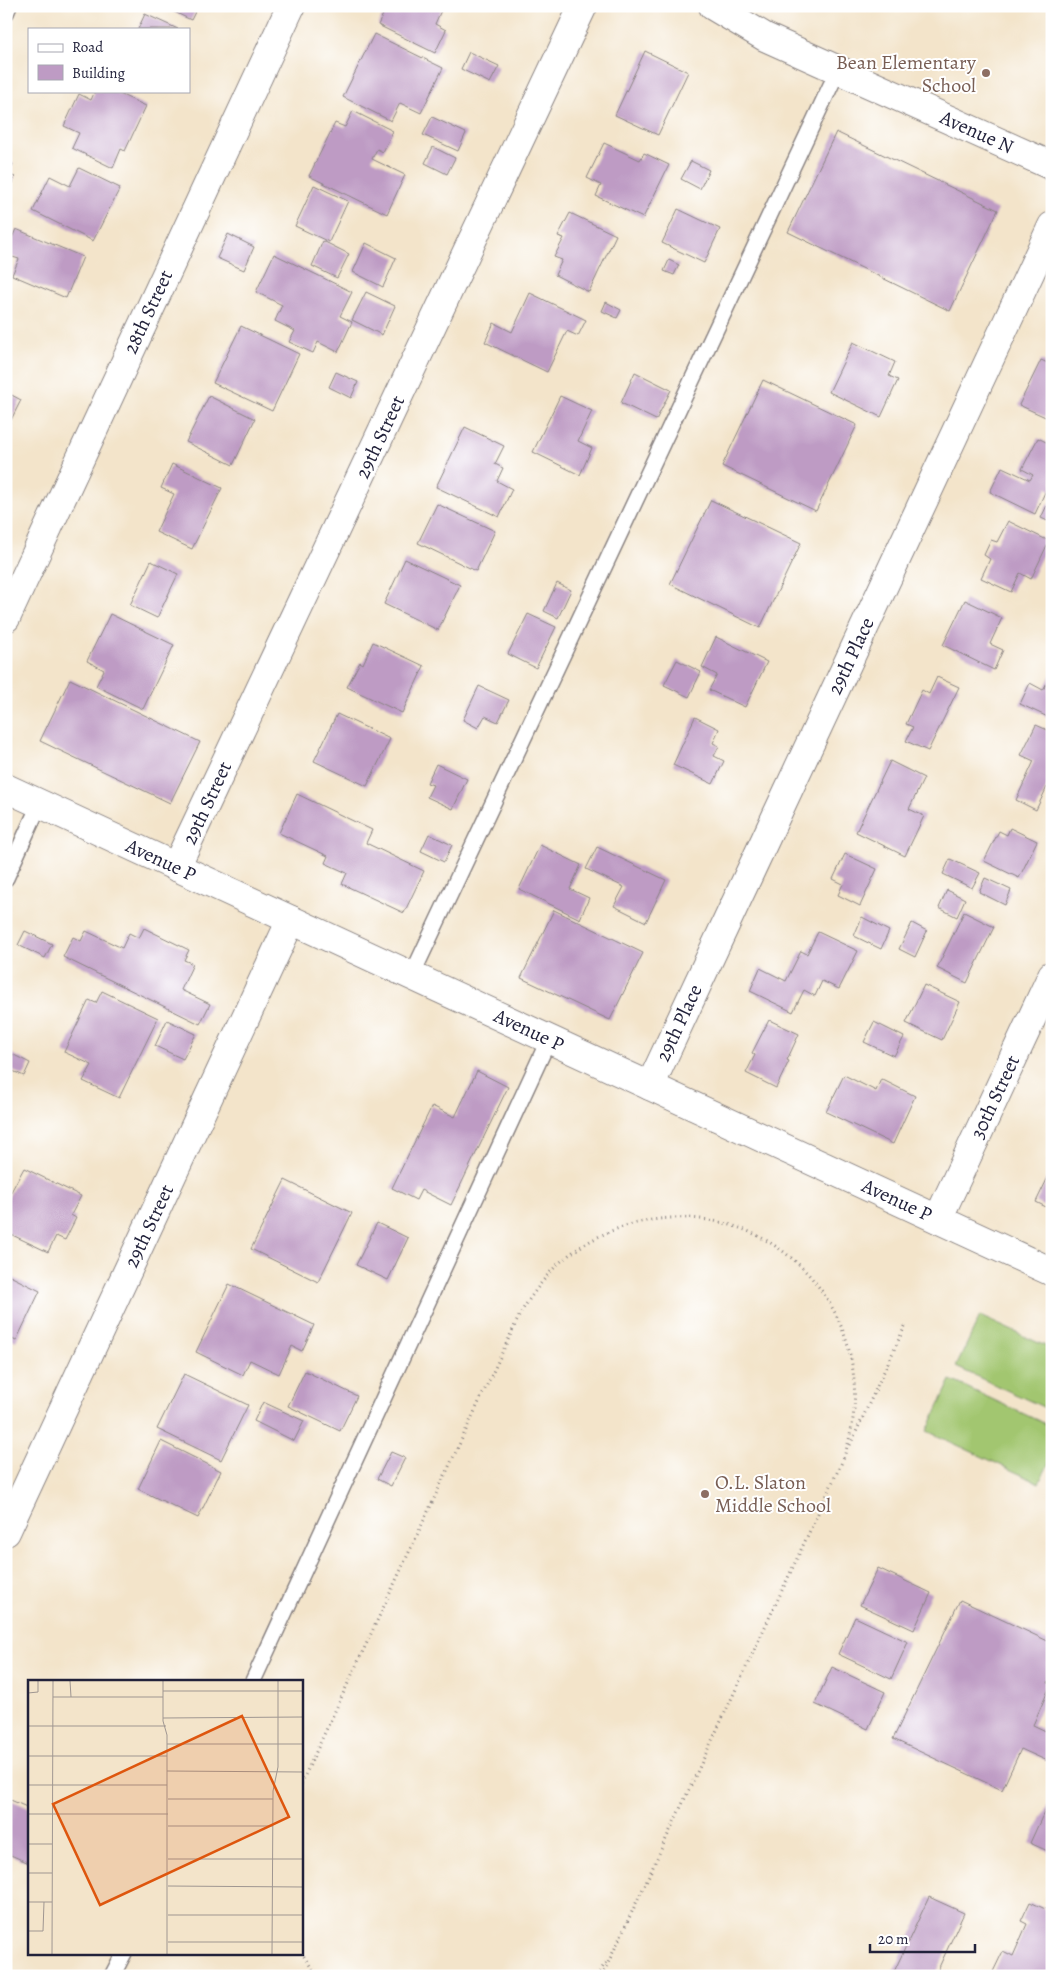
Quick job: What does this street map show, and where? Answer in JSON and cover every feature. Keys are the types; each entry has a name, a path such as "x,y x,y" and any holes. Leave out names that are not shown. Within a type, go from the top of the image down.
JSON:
{"street":[{"name":"28th Street","path":"6,618 291,6"},
{"name":"29th Street","path":"176,867 583,6"},
{"name":"Avenue N","path":"713,6 765,37 1052,166"},
{"name":"29th Place","path":"650,1086 1052,226"},
{"name":"Avenue P","path":"6,788 1052,1272"},
{"name":"29th Street","path":"6,1532 291,920"},
{"name":"30th Street","path":"938,1219 1052,975"}],"lane":[{"path":"6,13 9,6"},
{"path":"412,975 838,70"},
{"path":"6,878 40,804"},
{"path":"253,1680 549,1039"},
{"path":"112,1976 123,1954"}],"path":[{"path":"302,1782 521,1312 542,1280 566,1257 586,1243 615,1229 637,1223 672,1217 693,1218 739,1228 773,1245 795,1262 818,1286 828,1300 842,1327 850,1351 855,1402 851,1434 842,1462"},
{"path":"602,1976 906,1324"},
{"path":"597,1976 614,1951"},
{"path":"302,1954 317,1976"}],"green space":[{"path":"980,1316 1052,1349 1052,1411 956,1367"},
{"path":"951,1380 1052,1427 1052,1457 1039,1483 927,1431"}],"building":[{"path":"162,6 198,6 191,20"},
{"path":"387,6 443,6 435,24 446,30 435,53 378,25"},
{"path":"145,14 176,28 138,28"},
{"path":"374,34 443,68 421,113 400,103 391,121 343,97"},
{"path":"645,51 688,72 658,135 615,115"},
{"path":"469,52 499,66 490,83 461,69"},
{"path":"95,92 115,92 146,106 125,151 121,149 113,168 72,148 79,133 64,126 79,94 91,100"},
{"path":"353,111 393,131 383,152 377,149 372,159 405,175 387,214 309,176 335,123 345,127"},
{"path":"432,117 466,133 458,151 423,135"},
{"path":"836,132 998,210 950,311 788,232"},
{"path":"604,143 640,160 644,153 669,165 643,218 596,196 601,185 587,178"},
{"path":"433,147 455,158 447,174 425,163"},
{"path":"6,160 13,164 8,174 15,177 6,195"},
{"path":"691,161 709,170 700,189 681,179"},
{"path":"79,168 120,188 93,241 33,211 50,176 70,186"},
{"path":"314,185 348,201 329,242 295,226"},
{"path":"678,209 720,229 704,263 662,243"},
{"path":"570,213 616,235 589,292 555,275 562,260 554,257 564,238 558,236"},
{"path":"16,229 83,257 66,298 12,275 19,259 6,255 6,251"},
{"path":"228,234 254,247 244,270 217,258"},
{"path":"323,241 349,254 337,278 312,266"},
{"path":"366,243 396,258 383,287 353,272"},
{"path":"274,254 352,292 340,316 352,322 338,352 318,342 313,353 289,342 295,331 275,321 282,305 256,292"},
{"path":"669,260 679,265 674,275 664,271"},
{"path":"366,292 395,306 382,335 352,320"},
{"path":"530,293 586,320 578,336 567,331 547,372 485,342 494,323 512,332"},
{"path":"606,302 621,310 617,318 602,311"},
{"path":"241,326 299,354 272,411 213,383"},
{"path":"853,342 895,362 889,376 898,380 881,417 829,392"},
{"path":"1041,360 1052,365 1052,420 1019,405"},
{"path":"336,372 358,382 351,398 329,387"},
{"path":"635,372 671,390 656,420 621,403"},
{"path":"763,380 857,425 816,511 722,466"},
{"path":"6,392 21,400 6,430"},
{"path":"209,396 255,419 233,465 186,442"},
{"path":"560,396 592,411 578,441 592,448 580,475 533,452"},
{"path":"465,427 504,446 495,464 503,468 497,481 512,489 499,517 436,487"},
{"path":"1038,438 1052,445 1052,491 1047,488 1035,514 990,492 1002,467 1030,480 1033,475 1022,469"},
{"path":"172,464 222,488 192,549 156,532 174,494 161,488"},
{"path":"711,500 801,543 760,628 670,584"},
{"path":"1048,503 1052,505 1052,523 1041,518"},
{"path":"437,504 495,531 476,571 418,543"},
{"path":"1008,521 1049,541 1031,579 1020,573 1011,592 981,578 990,559 984,555 991,540 997,542"},
{"path":"405,559 460,585 438,630 384,604"},
{"path":"151,561 178,574 157,618 130,605"},
{"path":"557,583 571,590 558,618 544,611"},
{"path":"965,600 1002,618 990,644 1003,650 994,670 943,645"},
{"path":"110,614 174,645 143,709 96,686 104,670 87,661"},
{"path":"528,614 556,627 536,668 508,654"},
{"path":"716,637 767,662 745,707 709,690 717,675 702,667"},
{"path":"373,642 424,666 402,713 347,687 360,662 363,664"},
{"path":"677,660 701,672 689,697 664,685"},
{"path":"1052,673 1052,719 1020,704 1030,683 1043,690"},
{"path":"937,677 959,687 928,751 906,741 913,727 906,724 922,690 929,694"},
{"path":"70,679 200,742 170,803 40,741"},
{"path":"479,686 509,700 498,722 485,716 478,728 463,720"},
{"path":"337,714 390,739 367,786 314,761"},
{"path":"695,717 719,729 713,743 719,746 714,756 724,761 713,784 673,765"},
{"path":"1036,725 1052,732 1052,789 1047,787 1036,810 1016,800 1034,761 1021,755"},
{"path":"890,761 924,778 909,809 924,816 905,856 856,832"},
{"path":"436,764 467,779 453,809 427,797 433,785 427,783"},
{"path":"297,794 372,830 366,843 424,871 404,913 342,884 347,873 325,863 328,856 279,833"},
{"path":"1010,828 1037,841 1019,878 984,861 999,831 1007,835"},
{"path":"429,834 452,845 444,862 421,851"},
{"path":"540,845 581,865 570,889 589,898 580,919 519,889"},
{"path":"597,847 666,880 646,922 614,906 624,887 586,869"},
{"path":"845,854 877,869 860,906 838,895 843,884 833,879"},
{"path":"950,859 980,873 972,888 943,874"},
{"path":"985,878 1011,890 1005,905 979,892"},
{"path":"947,890 965,899 957,917 939,908"},
{"path":"554,910 643,953 610,1020 521,978"},
{"path":"964,912 994,927 967,983 937,968"},
{"path":"862,917 889,931 881,949 854,936"},
{"path":"912,923 927,931 915,957 899,949"},
{"path":"144,928 189,950 184,960 193,964 181,990 210,1004 200,1024 63,957 73,937 81,941 86,931 122,948 129,933 139,938"},
{"path":"25,931 52,944 45,958 18,945"},
{"path":"818,932 858,951 839,989 822,981 815,996 804,990 793,1012 750,991 760,968 786,981 801,951 807,954"},
{"path":"924,985 960,1002 942,1040 906,1023"},
{"path":"102,991 158,1018 119,1098 83,1081 92,1065 64,1052 89,1000 96,1003"},
{"path":"167,1020 196,1034 183,1059 155,1046"},
{"path":"769,1020 799,1034 776,1088 746,1073 755,1055 752,1053"},
{"path":"874,1022 904,1037 894,1056 864,1042"},
{"path":"6,1051 30,1063 24,1076 6,1068"},
{"path":"477,1071 508,1087 451,1205 421,1190 416,1200 392,1188 432,1106 455,1117"},
{"path":"844,1075 876,1091 881,1079 915,1096 893,1144 826,1112"},
{"path":"24,1168 81,1196 71,1215 76,1218 65,1240 56,1236 48,1252 6,1232 6,1201"},
{"path":"1052,1169 1052,1210 1036,1202"},
{"path":"285,1180 352,1213 318,1282 251,1249"},
{"path":"377,1223 408,1238 388,1280 356,1265"},
{"path":"6,1274 40,1291 16,1341 6,1336"},
{"path":"229,1284 314,1325 302,1351 292,1346 279,1374 250,1360 243,1375 196,1352"},
{"path":"305,1371 357,1396 340,1431 288,1406"},
{"path":"184,1374 248,1405 221,1460 157,1429"},
{"path":"263,1402 304,1421 294,1441 254,1421"},
{"path":"161,1441 221,1471 198,1518 138,1489"},
{"path":"391,1452 405,1458 391,1486 377,1479"},
{"path":"878,1568 931,1593 914,1630 860,1605"},
{"path":"960,1600 1052,1643 1052,1674 1048,1683 1051,1684 1033,1725 1052,1734 1052,1763 1021,1749 1002,1790 893,1739"},
{"path":"855,1617 908,1642 891,1679 838,1654"},
{"path":"832,1667 885,1692 868,1729 815,1704"},
{"path":"1052,1795 1052,1853 1030,1843"},
{"path":"6,1798 28,1808 28,1863 6,1853"},
{"path":"929,1897 964,1913 935,1976 892,1976"},
{"path":"1030,1902 1052,1912 1052,1976 991,1976 1003,1951 1013,1956 1027,1924 1021,1921"}],"place":[{"name":"Bean Elementary School","path":"986,73"},
{"name":"O.L. Slaton Middle School","path":"705,1494"}]}
